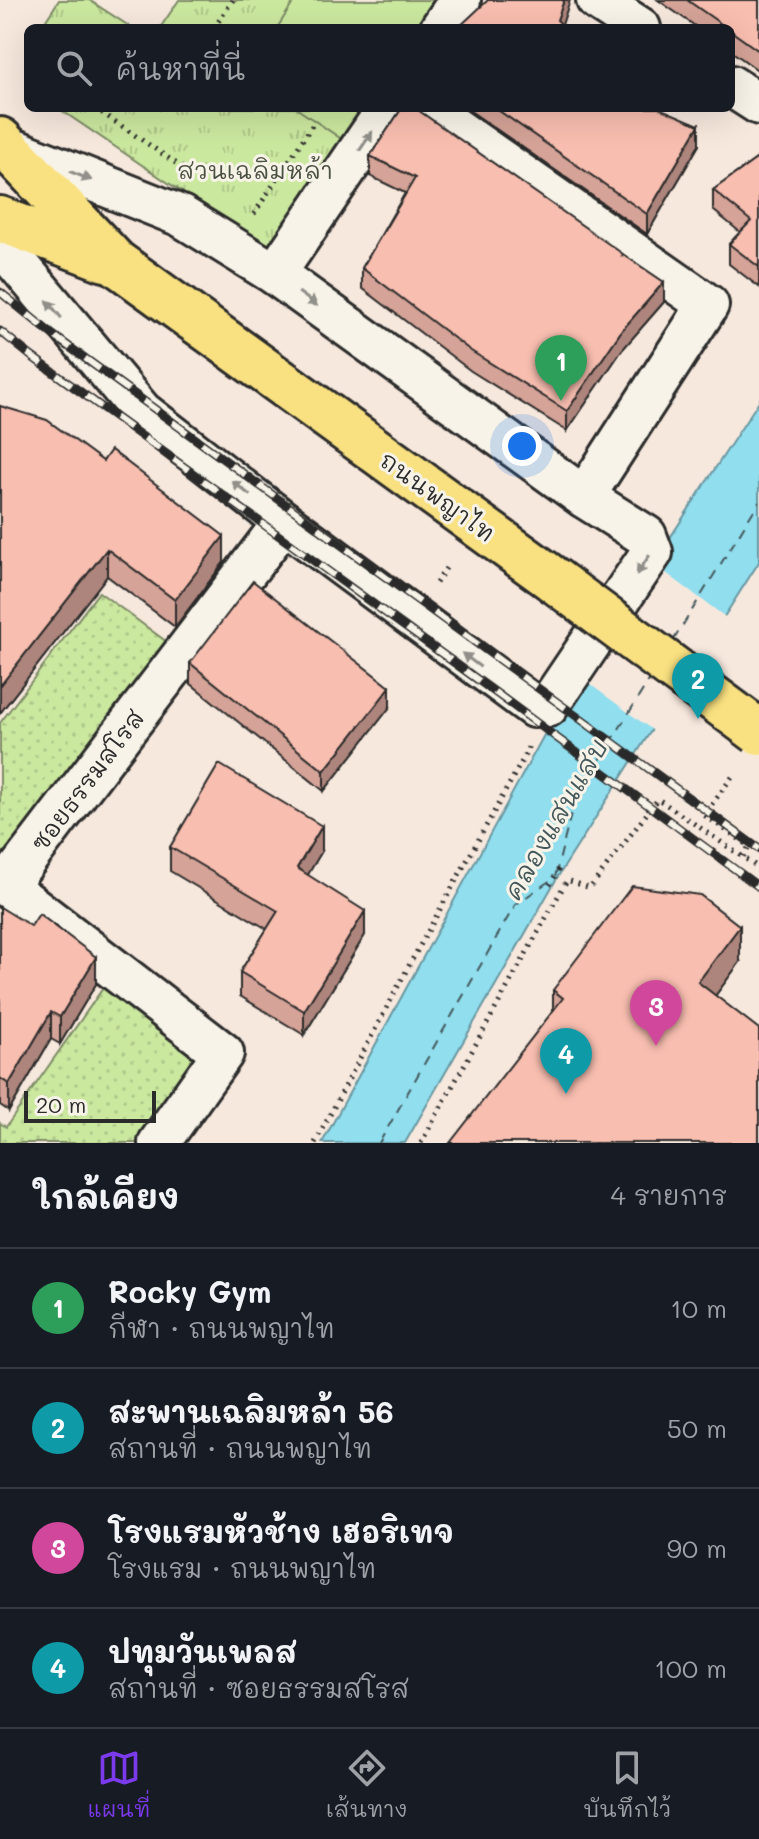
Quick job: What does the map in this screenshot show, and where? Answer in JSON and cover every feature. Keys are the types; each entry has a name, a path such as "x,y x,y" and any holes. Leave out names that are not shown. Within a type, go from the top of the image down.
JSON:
{"main road":[{"name":"ถนนพญาไท","path":"4,144 115,262 759,732"},
{"name":"ถนนพญาไท","path":"0,219 115,262"}],"street":[{"path":"444,24 460,0"},
{"path":"597,0 634,24"},
{"path":"735,89 759,104"},
{"path":"275,274 385,112"},
{"path":"432,112 708,305 584,497"},
{"path":"0,243 142,412 284,522 534,707 548,706 652,552 646,536 584,497 275,274 181,216 4,144"},
{"name":"ซอยธรรมสโรส","path":"159,1143 223,1053 6,886 284,522"}],"path":[{"path":"217,24 233,0"},
{"path":"101,112 187,171"},
{"path":"252,215 315,121"},
{"path":"315,1143 527,752 534,707"},
{"path":"732,777 704,815 749,846 743,857"},
{"path":"555,877 590,888 658,799 759,868"},
{"path":"550,885 561,865"},
{"path":"421,1143 567,880"}],"green space":[{"path":"59,0 89,0 126,24 44,24"},
{"path":"179,0 440,0 424,24 163,24"},
{"path":"295,0 440,0 424,24 280,24"},
{"name":"สวนเฉลิมหล้า","path":"64,112 365,112 273,254"},
{"path":"302,112 365,112 346,142"},
{"path":"99,592 171,645 0,858 0,723"},
{"path":"108,981 211,1054 145,1143 0,1143 0,1123 6,1127"}],"water":[{"name":"คลองแสนแสบ","path":"759,401 759,562 557,878 405,1143 322,1143 556,713"}],"pier":[{"path":"650,561 728,619 655,732 576,674"}],"building":[{"path":"488,0 564,0 557,20 562,24 462,24"},
{"path":"687,0 759,0 759,51 735,34 735,24 721,24"},
{"path":"399,112 421,112 622,256 664,282 622,330 567,411 471,351 362,268 415,178 370,156"},
{"path":"501,112 668,112 699,125 647,214"},
{"path":"759,157 759,267 729,244 751,221 713,190"},
{"path":"0,406 47,420 103,461 111,450 224,536 175,600 107,549 0,686"},
{"path":"253,581 390,687 324,771 190,663"},
{"path":"219,764 322,826 297,868 365,911 304,1011 240,972 278,911 170,847"},
{"path":"632,886 700,895 740,926 698,982 759,1029 759,1143 450,1143 563,998 553,990"},
{"path":"0,907 31,926 39,914 96,957 60,1017 51,1012 9,1084 0,1078"}],"ferry route":[{"path":"673,641 759,502"},
{"path":"379,1143 515,905 555,877 574,802 651,677"}],"railway":[{"path":"0,292 53,335 759,849"},
{"path":"0,331 759,887"}],"place":[{"name":"Rocky Gym","path":"561,401"},
{"name":"สะพานเฉลิมหล้า 56","path":"698,719"},
{"name":"โรงแรมหัวช้าง เฮอริเทจ","path":"656,1046"},
{"name":"ปทุมวันเพลส","path":"566,1094"}]}
